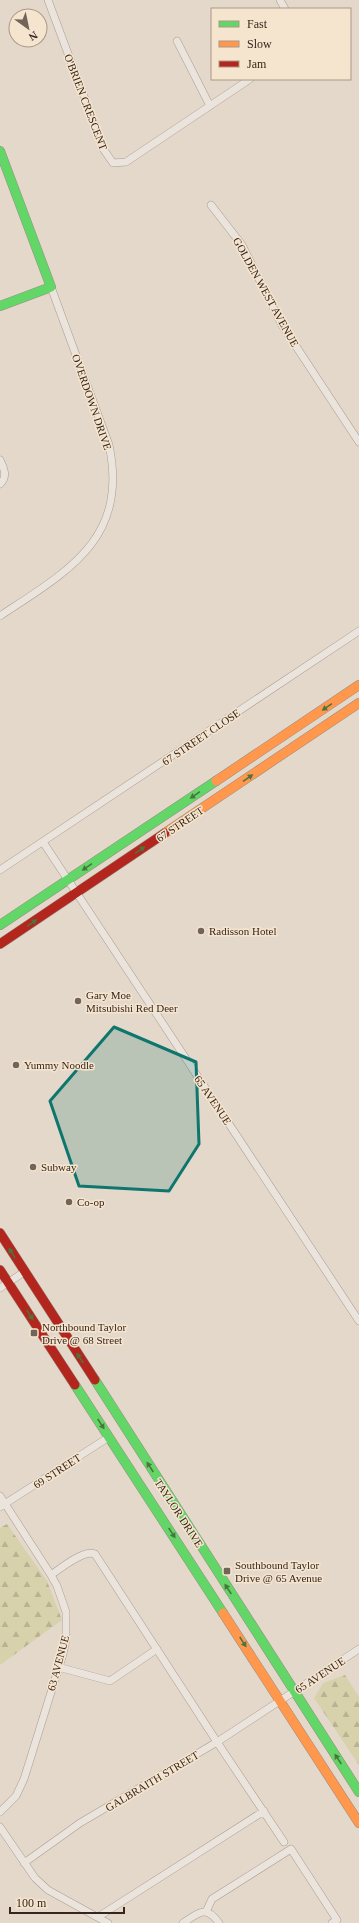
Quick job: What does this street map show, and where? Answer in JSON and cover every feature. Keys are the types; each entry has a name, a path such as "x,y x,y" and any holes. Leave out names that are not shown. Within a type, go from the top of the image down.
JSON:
{"main road":[{"name":"OVERDOWN DRIVE","path":"0,151 51,288"},
{"path":"0,306 51,288"},
{"name":"67 STREET","path":"0,925 359,685"},
{"name":"67 STREET","path":"0,944 359,704"},
{"name":"TAYLOR DRIVE","path":"0,1233 359,1792"},
{"name":"TAYLOR DRIVE","path":"0,1270 359,1823"}],"street":[{"name":"O'BRIEN CRESCENT","path":"48,0 104,150 113,163 126,162 249,80"},
{"path":"177,41 210,106"},
{"name":"GOLDEN WEST AVENUE","path":"211,205 242,245 282,325 359,442"},
{"name":"OVERDOWN DRIVE","path":"0,616 56,579 80,559 100,532 106,517 112,493 112,469 108,445 51,288"},
{"path":"0,460 5,474 4,480 0,484"},
{"name":"67 STREET CLOSE","path":"0,870 359,631"},
{"path":"43,842 67,880"},
{"name":"65 AVENUE","path":"67,880 359,1320"},
{"path":"0,1288 24,1272"},
{"name":"69 STREET","path":"3,1506 109,1437"},
{"name":"63 AVENUE","path":"0,1496 3,1506 51,1574 66,1612 66,1640 20,1789 11,1802 0,1812"},
{"path":"51,1574 88,1552 95,1554 284,1842"},
{"path":"58,1667 110,1681 158,1649"},
{"name":"65 AVENUE","path":"280,1700 359,1649"},
{"name":"GALBRAITH STREET","path":"24,1863 80,1823 217,1742 280,1700"},
{"path":"98,1917 264,1811"},
{"path":"0,1827 35,1878 48,1890 108,1923"},
{"path":"206,1912 212,1899 291,1849 337,1920 332,1923"},
{"path":"183,1923 197,1913 206,1912 212,1914 219,1923"}],"highlighted area":[{"path":"114,1027 196,1062 199,1144 169,1191 79,1186 50,1101"}],"green space":[{"path":"7,1524 47,1581 62,1620 0,1665 0,1528"},
{"path":"345,1675 359,1697 359,1765 314,1698 323,1683"}],"traffic: fast":[{"path":"0,151 51,287 0,306"},
{"path":"0,925 216,781"},
{"path":"95,1380 359,1792"},
{"path":"75,1385 223,1613"}],"traffic: slow":[{"path":"216,781 359,685"},
{"path":"165,833 359,703"},
{"path":"223,1613 359,1823"}],"traffic: jam":[{"path":"0,944 165,833"},
{"path":"0,1233 95,1380"},
{"path":"0,1270 75,1385"}],"place":[{"name":"Radisson Hotel","path":"201,931"},
{"name":"Gary Moe Mitsubishi Red Deer","path":"78,1001"},
{"name":"Yummy Noodle","path":"16,1065"},
{"name":"Subway","path":"33,1167"},
{"name":"Co-op","path":"69,1202"},
{"name":"Northbound Taylor Drive @ 68 Street","path":"34,1333"},
{"name":"Southbound Taylor Drive @ 65 Avenue","path":"227,1571"}]}
